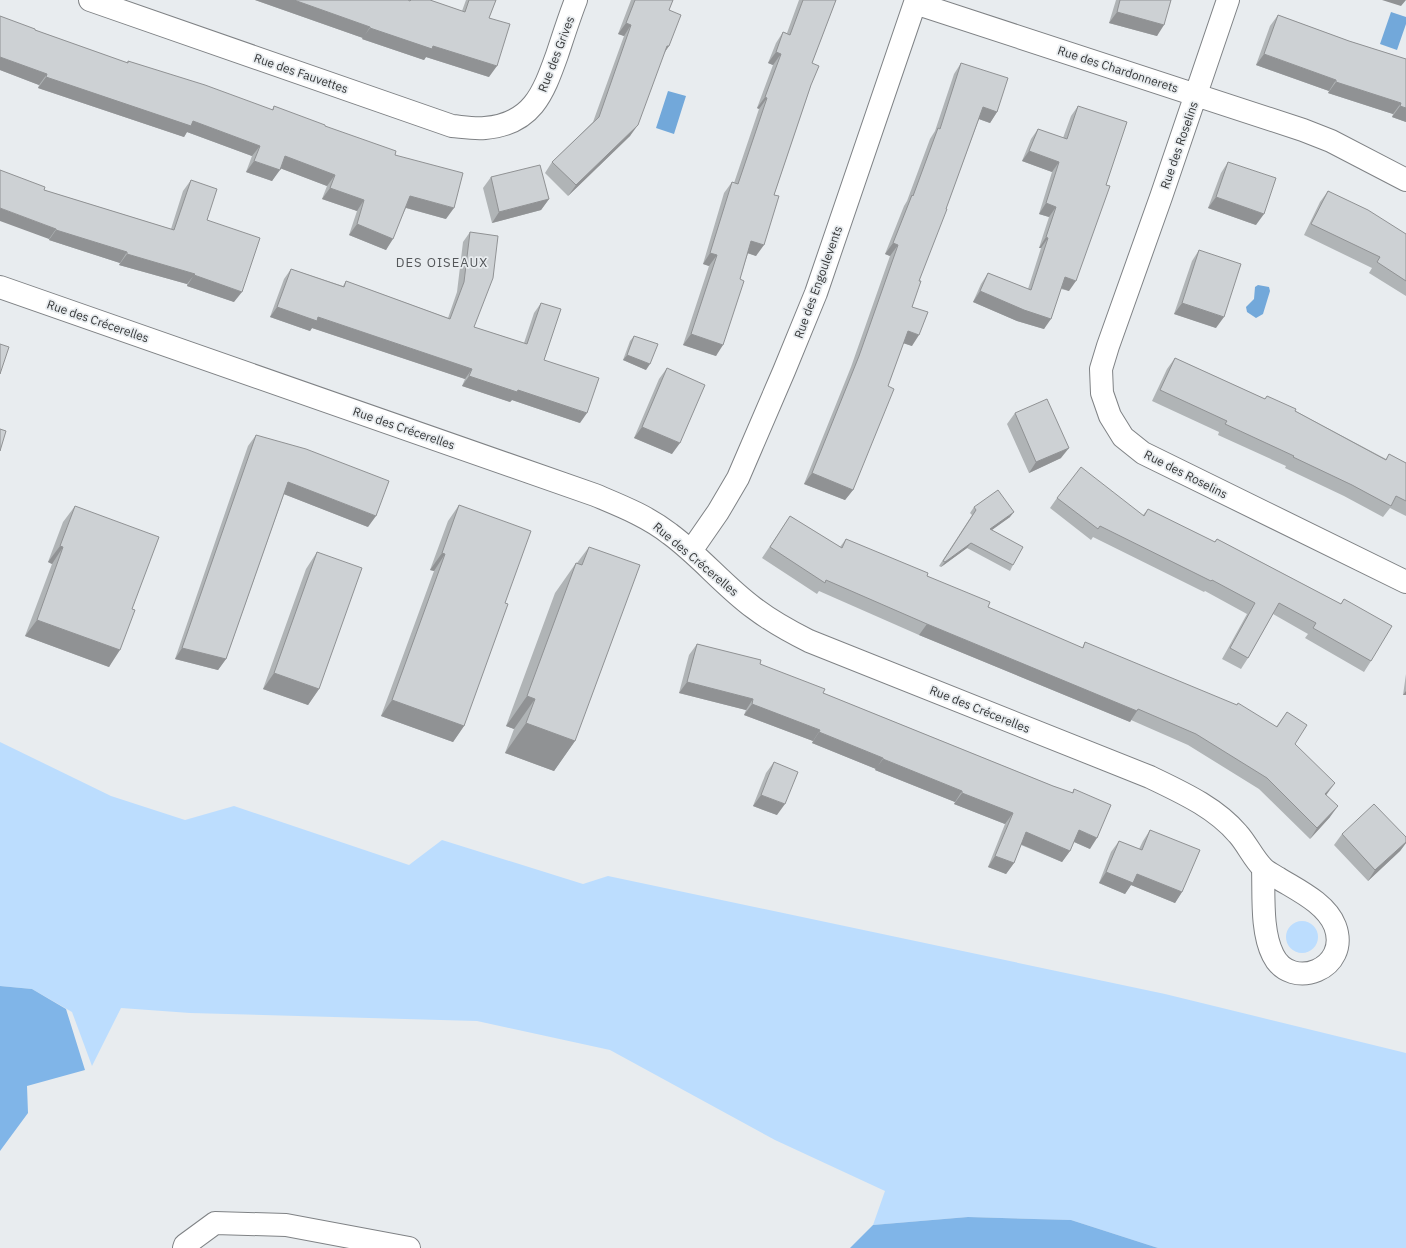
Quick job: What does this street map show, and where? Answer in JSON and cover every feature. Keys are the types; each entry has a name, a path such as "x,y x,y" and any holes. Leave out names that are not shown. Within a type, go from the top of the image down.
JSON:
{"street":[{"name":"Rue des Fauvettes","path":"90,0 452,126 484,128 498,126 513,121"},
{"name":"Rue des Grives","path":"513,121 528,111 538,99 547,83 576,0"},
{"name":"Rue des Roselins","path":"1228,0 1161,197 1108,346 1101,369 1102,393 1110,416 1123,436 1143,453 1406,582"},
{"name":"Rue des Chardonnerets","path":"915,2 1303,130 1331,141 1406,180"},
{"name":"Rue des Engoulevents","path":"691,551 718,512 738,478 816,293 915,2"},
{"name":"Rue des Crécerelles","path":"0,287 595,495 648,518 691,551 753,608 778,625 809,641 1150,777 1188,796 1222,818 1238,834 1264,869 1310,898 1330,916 1335,926 1337,947 1328,965 1319,970 1308,973 1297,973 1288,970 1279,964 1273,956 1266,931 1264,869"},
{"path":"184,1248 185,1245 215,1223 286,1225 409,1248"}],"shaded area":[{"path":"1391,12 1406,17 1406,24 1397,50 1380,44"},
{"path":"668,91 686,96 674,134 656,128"},
{"path":"1258,285 1269,287 1270,291 1263,314 1256,318 1247,312 1246,307 1254,299 1255,287"},
{"path":"0,742 111,796 185,820 234,806 409,865 442,840 583,884 608,876 1165,994 1406,1053 1406,1248 1158,1248 1071,1220 968,1217 873,1225 885,1191 775,1140 610,1050 477,1021 190,1013 121,1008 92,1066 72,1012 32,989 0,986"},
{"path":"1302,921 1313,926 1318,937 1313,948 1302,953 1291,948 1286,937 1291,926"},
{"path":"0,986 32,989 66,1009 85,1070 27,1086 28,1113 0,1151"},
{"path":"968,1217 1071,1220 1158,1248 850,1248 873,1225"}],"building":[{"path":"294,0 430,0 465,12 469,0 496,0 489,18 510,24 497,66 433,46 432,49"},
{"path":"635,0 673,0 669,10 681,15 669,46 667,46 638,125 576,185 552,162 599,117 631,25 626,23"},
{"path":"803,0 836,0 812,63 819,66 811,85 774,195 779,196 764,245 751,241 740,279 744,281 723,345 691,334 717,255 710,253 732,182 738,184 767,98 765,97 781,54 776,52 783,32 790,35"},
{"path":"1120,0 1171,0 1164,25 1117,12"},
{"path":"1278,15 1349,41 1406,59 1406,108 1400,106 1401,103 1336,82 1336,80 1264,54"},
{"path":"0,16 128,63 128,61 205,85 273,110 274,106 396,151 395,155 463,173 454,208 410,196 393,239 357,224 364,200 330,188 335,175 285,156 280,170 254,161 260,146 193,121 191,126 46,77 47,74 0,57"},
{"path":"961,63 1008,78 997,112 983,107 947,209 919,281 921,281 912,307 928,312 919,335 908,331 888,386 894,389 853,490 812,473 859,356 898,245 893,243 912,195 913,196 938,128 940,129"},
{"path":"1078,106 1127,122 1106,185 1110,186 1076,281 1065,277 1051,319 1024,310 980,291 988,273 1031,290 1048,238 1046,237 1056,207 1046,203 1059,162 1029,151 1038,129 1067,139"},
{"path":"1228,162 1276,178 1264,214 1216,197"},
{"path":"540,165 549,199 499,212 491,177"},
{"path":"0,170 45,187 44,190 174,230 191,180 217,189 207,220 260,238 242,292 194,275 195,274 127,254 127,252 56,230 0,208"},
{"path":"1328,191 1368,210 1406,234 1406,281 1377,262 1380,257 1311,224"},
{"path":"470,232 498,236 493,278 474,327 527,344 541,303 561,309 544,360 599,378 587,413 518,390 517,392 469,376 472,369 318,317 317,321 277,307 291,269 344,287 346,281 450,319 464,282"},
{"path":"1199,250 1241,264 1224,317 1182,303"},
{"path":"634,336 658,344 650,364 627,355"},
{"path":"0,344 9,347 0,374"},
{"path":"1175,358 1265,399 1267,396 1296,409 1295,411 1386,460 1389,454 1406,463 1406,501 1396,496 1391,506 1352,485 1293,457 1294,456 1225,424 1227,421 1160,390"},
{"path":"667,368 705,385 680,443 642,427"},
{"path":"1047,399 1069,448 1036,462 1015,413"},
{"path":"0,429 6,431 0,451"},
{"path":"256,435 306,449 389,481 376,516 288,482 226,659 182,648"},
{"path":"1081,467 1144,516 1148,509 1215,542 1217,539 1341,604 1344,599 1392,626 1371,661 1313,628 1316,623 1279,603 1248,658 1230,648 1255,603 1212,580 1211,581 1100,526 1098,529 1057,498"},
{"path":"998,490 1014,512 990,529 1023,547 1013,565 971,543 945,562 943,561 976,510 974,507"},
{"path":"459,505 531,531 505,603 508,604 464,726 392,700 445,554 442,553"},
{"path":"75,506 159,537 132,609 135,610 120,650 37,620 63,547 60,546"},
{"path":"790,516 842,548 846,539 928,573 927,576 990,602 988,607 1083,648 1085,642 1237,705 1238,703 1277,727 1287,712 1307,725 1295,744 1335,783 1325,794 1338,806 1317,828 1267,778 1196,734 927,624 826,580 825,583 770,547"},
{"path":"589,547 640,565 575,741 526,723 535,699 527,696 576,563 582,565"},
{"path":"317,552 362,568 319,689 274,673"},
{"path":"697,644 761,660 760,664 825,689 823,693 1053,786 1073,793 1074,789 1111,805 1097,838 1079,830 1070,851 1026,832 1014,863 995,856 1013,813 819,732 820,730 752,704 753,699 687,682"},
{"path":"774,762 798,772 785,804 761,795"},
{"path":"1374,804 1406,837 1406,842 1375,870 1342,834"},
{"path":"1150,830 1200,850 1182,892 1137,874 1133,883 1106,872 1119,841 1142,850"}],"district":[{"name":"DES OISEAUX","path":"442,262"}]}
